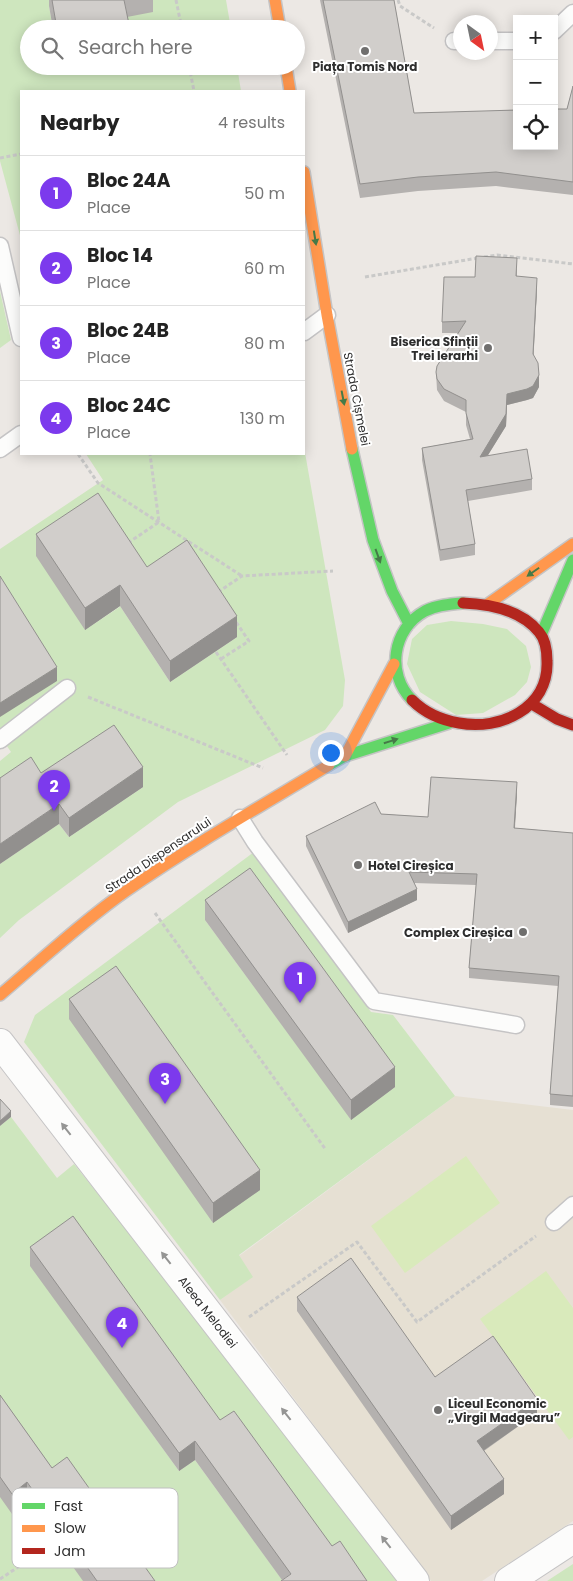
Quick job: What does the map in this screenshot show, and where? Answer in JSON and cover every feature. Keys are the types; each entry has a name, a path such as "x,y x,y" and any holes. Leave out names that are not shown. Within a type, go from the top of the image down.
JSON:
{"street":[{"path":"275,0 278,20"},
{"path":"287,75 290,90"},
{"name":"Strada Cișmelei","path":"305,178 353,452 373,540 392,591 409,624"},
{"path":"488,604 573,544"},
{"path":"345,756 394,664 397,644 409,624 425,612 443,605 463,603 488,604 504,608 524,619 541,635 573,560"},
{"name":"Strada Dispensarului","path":"394,664 398,680 405,692 417,706 432,716 449,723 477,726 497,723 516,715 532,704 540,692 546,677 548,663 546,648 541,635"},
{"path":"532,704 573,725"},
{"name":"Strada Dispensarului","path":"0,995 125,892 240,818 345,756 449,723"},
{"name":"Aleea Melodiei","path":"0,1043 416,1581"},
{"path":"508,1581 573,1539"}],"lane":[{"path":"558,27 573,13"},
{"path":"498,41 513,41"},
{"path":"0,246 20,334"},
{"path":"305,331 328,315"},
{"path":"0,449 20,435"},
{"path":"0,740 66,688"},
{"path":"240,818 374,1001 516,1025"},
{"path":"554,1222 573,1205"}],"path":[{"path":"176,0 180,20"},
{"path":"398,0 400,6 453,39"},
{"path":"191,75 194,90"},
{"path":"0,158 20,154"},
{"path":"365,277 497,255 573,264"},
{"path":"79,455 98,483 242,576"},
{"path":"150,455 159,522"},
{"path":"120,548 159,522"},
{"path":"222,601 217,592 242,576 333,572"},
{"path":"221,659 249,641 233,617"},
{"path":"216,652 288,758"},
{"path":"66,688 266,769"},
{"path":"155,913 326,1150"},
{"path":"224,1334 357,1242 417,1322 538,1234"},
{"path":"0,1579 17,1568"}],"shaded area":[{"name":"Liceul Economic „Virgil Madgearu”","path":"455,1096 573,1110 573,1521 482,1581 431,1581 220,1300 252,1277 239,1256"}],"green space":[{"path":"0,0 79,0 49,6 51,20 20,20 20,75 238,75 241,90 20,90 20,235 0,161"},
{"path":"151,0 226,0 229,20 124,20 124,17"},
{"path":"0,291 11,340 0,348"},
{"path":"305,453 345,680 343,706 325,730 178,802 19,920 0,938 0,864 59,824 69,837 143,787 0,798 0,761 11,752 0,736 0,549 103,480 87,455 305,455","holes":["187,562 237,637 170,682 120,606"]},
{"path":"451,621 483,624 507,629 526,646 531,667 527,682 515,695 483,713 456,715 420,692 407,664 412,639 427,625"},
{"path":"254,852 371,1012 393,1015 455,1096 239,1255 253,1277 220,1300 24,1042 35,1015","holes":["205,920 395,1086 351,1119"]},
{"path":"11,1117 57,1178 74,1164 408,1581 355,1581 220,1439 31,1266 179,1471 195,1460 283,1581 141,1581 129,1568 178,1568 178,1488 52,1488 0,1415 0,1126"},
{"path":"466,1156 500,1203 405,1273 371,1226"},
{"path":"546,1271 573,1308 573,1437 569,1440 480,1319"},
{"path":"0,1497 12,1499 12,1568 75,1568 84,1581 0,1581"},
{"path":"573,1564 573,1581 547,1581"}],"building":[{"path":"52,0 124,0 128,20 55,20"},
{"name":"Piața Tomis Nord","path":"323,0 394,0 414,113 513,110 513,150 558,150 558,109 567,109 573,86 573,182 496,172 418,177 360,184"},
{"path":"476,256 517,258 516,276 537,278 533,354 538,363 539,375 533,386 507,394 506,414 480,457 527,449 532,479 466,490 475,544 440,550 422,448 473,439 466,413 466,400 444,389 437,379 436,372 437,366 466,321 442,322 444,277 475,277"},
{"path":"98,493 147,567 187,540 237,616 170,661 120,585 85,608 36,534"},
{"path":"0,576 57,667 0,703"},
{"path":"114,725 143,767 69,818 59,804 0,844 0,778 31,757 41,773"},
{"name":"Complex Cireșica","path":"431,777 517,782 514,828 573,833 573,1096 550,1094 559,976 469,968 477,874 409,872 417,889 348,922 306,836 375,802 381,814 428,817"},
{"path":"250,868 395,1067 351,1100 205,900"},
{"path":"116,966 260,1170 213,1203 69,999"},
{"path":"0,1099 11,1111 0,1121"},
{"path":"73,1216 220,1420 234,1411 332,1546 340,1541 367,1581 281,1581 291,1574 195,1441 179,1453 30,1247"},
{"path":"351,1258 435,1377 493,1336 537,1399 477,1441 504,1479 451,1516 297,1297"},
{"path":"0,1395 52,1468 67,1457 89,1488 31,1488 27,1482 20,1488 12,1488 12,1494 0,1477"},
{"path":"88,1568 146,1568 155,1581 97,1581"}],"traffic: fast":[{"path":"352,449 373,540 392,591 409,624"},
{"path":"541,635 573,560"},
{"path":"412,700 398,678 396,665 396,652 405,629 425,611 439,606 463,603"},
{"path":"329,765 345,756 449,723"}],"traffic: slow":[{"path":"275,0 278,20"},
{"path":"287,75 290,90"},
{"path":"305,178 327,315 352,449"},
{"path":"488,604 573,544"},
{"path":"345,756 394,664"},
{"path":"0,995 78,928 126,891 201,842 329,765"}],"traffic: jam":[{"path":"412,700 422,709 440,718 475,725 505,719 519,713 540,692 545,677 547,653 543,638 539,632 532,624 514,613 484,605 463,603"},
{"path":"532,704 557,719 573,725"}],"place":[{"name":"Piața Tomis Nord","path":"365,51"},
{"name":"Biserica Sfinții Trei Ierarhi","path":"488,348"},
{"name":"Bloc 14","path":"54,811"},
{"name":"Hotel Cireșica","path":"358,865"},
{"name":"Complex Cireșica","path":"523,932"},
{"name":"Bloc 24A","path":"300,1003"},
{"name":"Bloc 24B","path":"165,1104"},
{"name":"Bloc 24C","path":"122,1348"},
{"name":"Liceul Economic „Virgil Madgearu”","path":"438,1410"}]}
